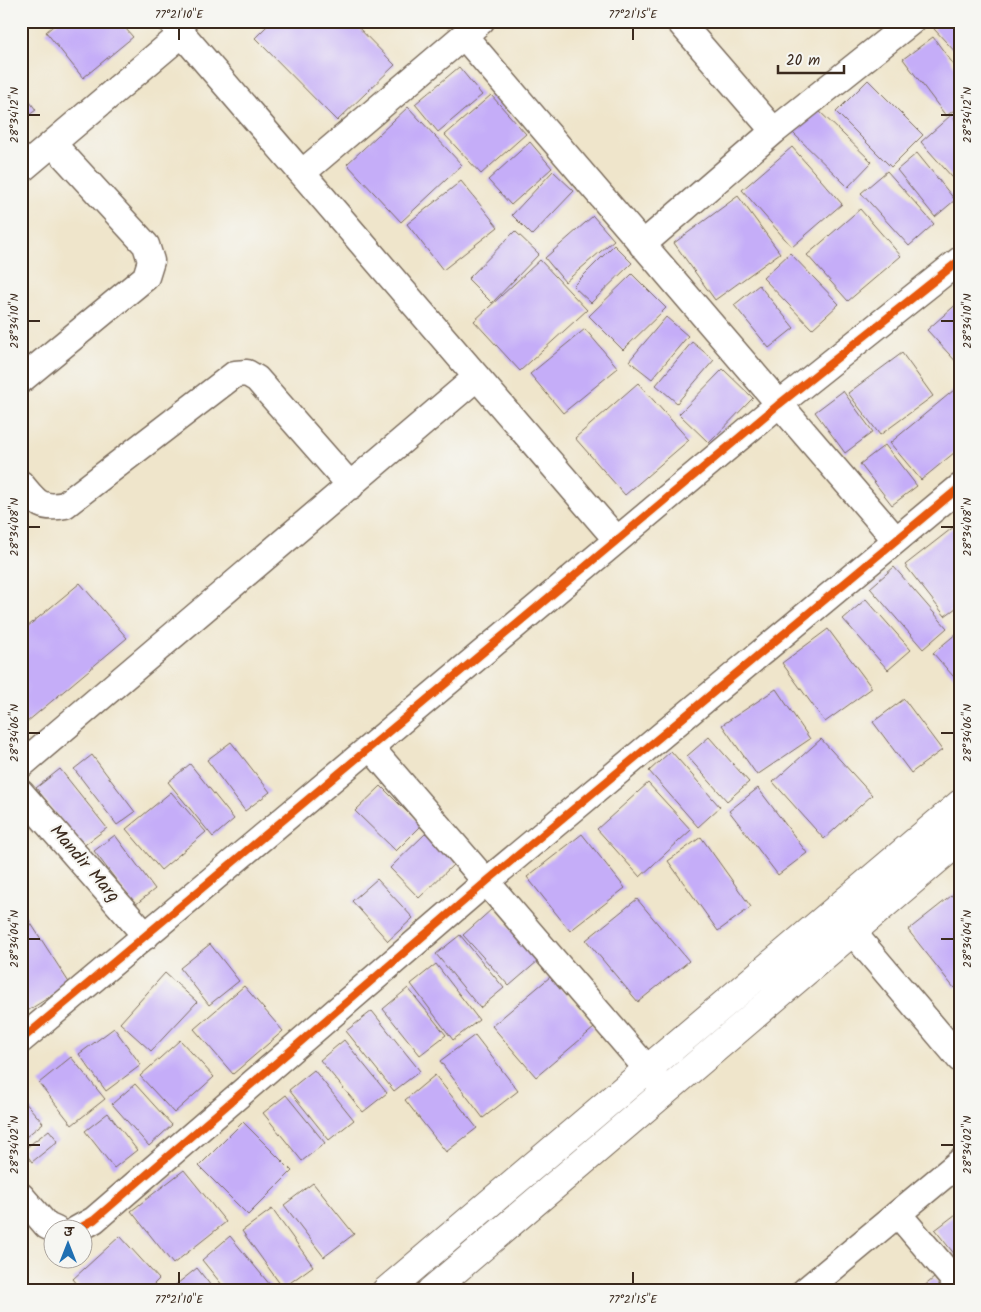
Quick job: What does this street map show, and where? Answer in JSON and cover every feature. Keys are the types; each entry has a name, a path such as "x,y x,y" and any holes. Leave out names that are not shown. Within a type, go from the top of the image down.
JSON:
{"street":[{"path":"679,21 774,131"},
{"path":"642,245 774,131 912,21"},
{"path":"21,170 53,144 177,28 617,540"},
{"path":"302,173 472,28 642,245 896,540"},
{"path":"21,380 146,277 151,261 146,245 53,144"},
{"path":"21,1040 778,405 960,260"},
{"path":"21,484 37,503 51,508 65,505 235,374 247,373 257,378 351,486"},
{"path":"21,766 477,377"},
{"path":"92,1221 487,881 960,487"},
{"path":"370,748 487,881 666,1091"},
{"name":"Mandir Marg","path":"21,793 146,936"},
{"path":"386,1291 960,804"},
{"path":"431,1291 960,840"},
{"path":"834,911 960,1059"},
{"path":"805,1291 960,1162"},
{"path":"21,1196 42,1220"},
{"path":"898,1214 960,1287"}],"building":[{"path":"59,21 119,21 133,37 83,78 46,32"},
{"path":"272,21 352,21 395,65 337,121 255,38"},
{"path":"943,21 960,21 960,57 934,29"},
{"path":"933,37 960,73 960,106 946,116 903,59"},
{"path":"459,67 482,95 438,132 415,104"},
{"path":"868,80 923,135 891,167 836,112"},
{"path":"21,90 36,110 21,121"},
{"path":"491,95 526,134 481,174 445,135"},
{"path":"408,107 462,165 401,222 347,164"},
{"path":"815,107 872,162 848,187 791,131"},
{"path":"951,115 960,125 960,186 921,142"},
{"path":"530,142 552,168 511,205 488,180"},
{"path":"792,147 842,204 792,247 742,190"},
{"path":"917,153 955,200 935,217 897,170"},
{"path":"553,171 574,191 532,235 512,215"},
{"path":"887,171 934,224 909,246 861,193"},
{"path":"461,181 498,227 443,270 407,224"},
{"path":"738,196 780,253 715,300 674,243"},
{"path":"860,209 901,256 848,301 807,255"},
{"path":"593,216 614,240 565,282 545,258"},
{"path":"515,231 539,254 492,303 468,279"},
{"path":"614,245 632,263 591,303 573,286"},
{"path":"790,253 839,304 812,329 763,278"},
{"path":"540,260 587,310 520,371 474,321"},
{"path":"632,274 666,308 623,350 589,316"},
{"path":"759,285 794,328 769,348 734,305"},
{"path":"960,301 960,366 927,330"},
{"path":"666,317 688,336 652,379 629,361"},
{"path":"585,329 618,368 563,413 530,374"},
{"path":"692,342 714,360 677,403 656,385"},
{"path":"902,353 933,396 880,435 848,393"},
{"path":"723,369 753,398 709,443 679,414"},
{"path":"638,383 689,440 625,495 575,438"},
{"path":"960,385 960,448 921,480 890,443"},
{"path":"843,391 873,432 845,453 815,412"},
{"path":"885,445 917,486 892,505 860,464"},
{"path":"960,522 960,605 945,616 905,565"},
{"path":"894,567 947,628 923,649 870,588"},
{"path":"80,583 127,638 21,727 21,632"},
{"path":"866,599 911,650 888,670 843,619"},
{"path":"828,629 872,688 825,722 782,663"},
{"path":"957,633 960,636 960,684 933,653"},
{"path":"776,689 810,739 757,775 722,725"},
{"path":"904,699 942,750 911,773 873,722"},
{"path":"709,737 749,782 727,801 687,756"},
{"path":"821,739 872,795 824,839 773,782"},
{"path":"231,742 270,792 245,811 207,760"},
{"path":"671,751 720,807 698,827 649,771"},
{"path":"92,755 135,812 117,825 74,769"},
{"path":"190,764 234,819 213,837 168,782"},
{"path":"60,769 107,828 82,847 36,788"},
{"path":"648,783 691,830 640,877 597,829"},
{"path":"381,786 421,826 396,851 355,811"},
{"path":"758,788 807,853 778,875 729,811"},
{"path":"171,792 206,832 161,870 126,829"},
{"path":"427,832 456,862 419,898 390,868"},
{"path":"582,834 625,888 570,931 527,877"},
{"path":"115,835 155,889 135,905 94,851"},
{"path":"701,837 751,907 718,931 668,861"},
{"path":"377,879 413,918 388,941 352,901"},
{"path":"960,889 960,984 954,988 908,930"},
{"path":"637,899 689,961 638,1002 586,940"},
{"path":"21,908 70,984 21,1015"},
{"path":"492,909 538,961 509,986 463,935"},
{"path":"460,935 504,988 480,1008 436,954"},
{"path":"210,944 239,981 209,1005 180,968"},
{"path":"436,964 479,1020 453,1040 411,984"},
{"path":"165,973 197,1002 151,1051 120,1023"},
{"path":"550,977 594,1028 536,1077 492,1026"},
{"path":"244,986 283,1031 233,1074 194,1029"},
{"path":"408,988 446,1035 420,1055 383,1009"},
{"path":"372,1011 420,1071 394,1091 346,1031"},
{"path":"114,1028 141,1065 106,1091 79,1054"},
{"path":"475,1035 518,1091 483,1118 440,1061"},
{"path":"180,1040 214,1077 174,1113 140,1076"},
{"path":"344,1040 387,1093 363,1112 320,1060"},
{"path":"71,1057 105,1099 72,1125 39,1083"},
{"path":"314,1070 354,1120 329,1140 289,1090"},
{"path":"435,1075 477,1128 446,1152 405,1100"},
{"path":"135,1084 172,1125 149,1146 112,1104"},
{"path":"286,1095 325,1143 302,1161 263,1113"},
{"path":"23,1100 43,1123 21,1141 21,1102"},
{"path":"108,1113 137,1150 114,1168 85,1131"},
{"path":"243,1122 292,1171 248,1215 199,1166"},
{"path":"49,1130 58,1141 32,1162 23,1150"},
{"path":"184,1170 226,1222 173,1264 131,1211"},
{"path":"313,1183 354,1234 324,1257 284,1205"},
{"path":"272,1209 313,1266 283,1288 242,1231"},
{"path":"960,1211 960,1261 935,1230"},
{"path":"120,1236 159,1279 147,1291 83,1291 73,1279 83,1270 92,1270 92,1262"},
{"path":"230,1236 275,1291 227,1291 202,1260"},
{"path":"197,1268 215,1291 168,1291"},
{"path":"934,1278 944,1291 918,1291"}],"cycle path":[{"path":"21,1040 778,405 960,260"},
{"path":"92,1221 487,881 960,487"}]}
